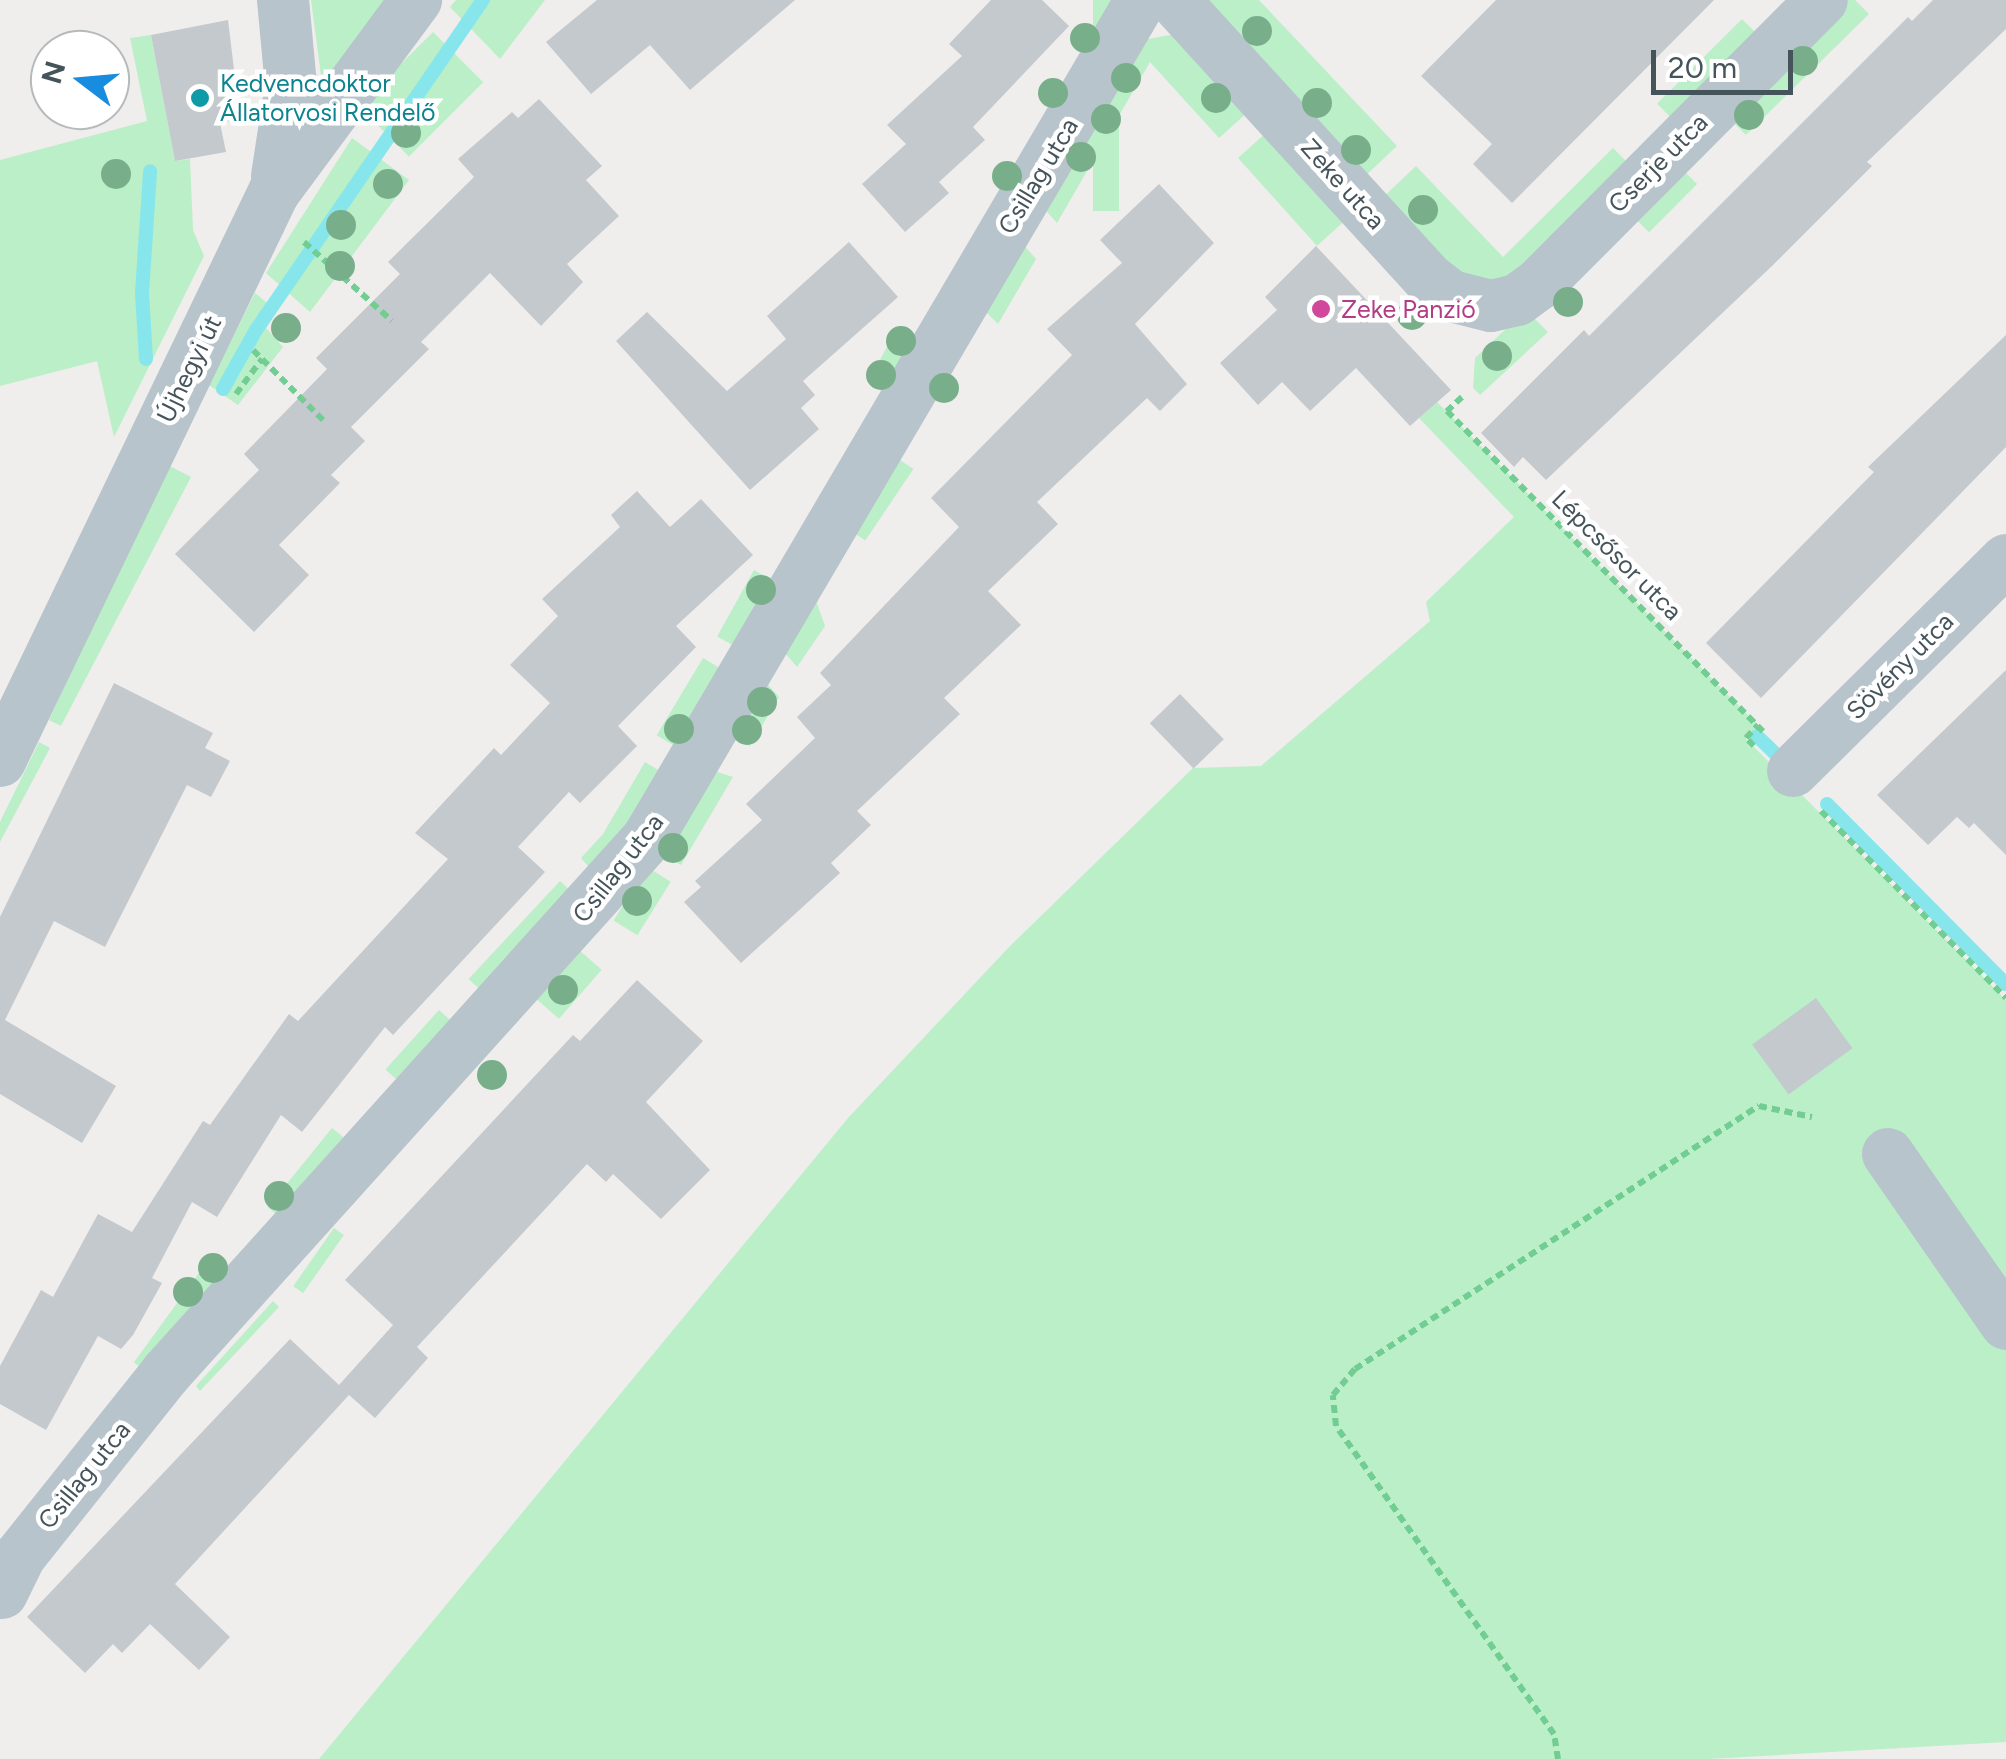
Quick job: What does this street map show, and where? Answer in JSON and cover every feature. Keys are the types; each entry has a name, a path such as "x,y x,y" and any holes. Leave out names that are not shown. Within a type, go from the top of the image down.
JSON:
{"street":[{"path":"274,192 291,86 283,0"},
{"name":"Újhegyi út","path":"0,761 274,192 416,0"},
{"name":"Csillag utca","path":"2,1593 20,1556 166,1373 648,838 1141,0"},
{"name":"Zeke utca","path":"1174,0 1430,280 1451,296 1490,306 1517,300 1538,286"},
{"name":"Cserje utca","path":"1538,286 1822,0"},
{"name":"Sövény utca","path":"1795,773 2006,560"},
{"path":"1888,1154 2006,1324"}],"path":[{"path":"299,239 392,321"},
{"path":"255,352 322,420"},
{"path":"233,398 262,359"},
{"name":"Lépcsősor utca","path":"1462,396 1446,411 2006,998"},
{"path":"1558,1759 1554,1734 1441,1582 1336,1426 1333,1395 1355,1368 1759,1106 1812,1117"}],"green space":[{"path":"311,0 391,0 336,72 321,75"},
{"path":"456,0 545,0 500,59 450,7"},
{"path":"1093,0 1119,0 1119,211 1093,211"},
{"path":"1199,0 1259,0 1397,146 1361,180"},
{"path":"1845,0 1855,0 1869,14 1746,135 1726,115"},
{"path":"1742,19 1761,38 1676,123 1657,104"},
{"path":"433,32 483,82 409,156 359,106"},
{"path":"151,35 175,161 190,159 193,230 204,256 114,437 97,361 0,386 0,160 113,130 130,130 130,126 147,121 130,38"},
{"path":"1170,35 1190,42 1249,111 1219,138 1150,62 1057,223 1040,204 1148,39"},
{"path":"1267,132 1346,220 1317,246 1238,158"},
{"path":"352,138 409,180 310,312 266,273"},
{"path":"1613,148 1631,166 1529,272 1468,284 1377,203 1416,166 1503,257"},
{"path":"1678,165 1697,184 1649,232 1630,213"},
{"path":"1020,241 1036,259 998,324 982,308"},
{"path":"255,293 277,311 266,328 283,347 238,405 209,385"},
{"path":"1526,310 1548,332 1480,395 1473,388 1475,358"},
{"path":"898,326 921,338 892,392 869,380"},
{"path":"1437,402 1758,725 1746,739 2006,1000 2006,1742 1708,1759 319,1759 848,1118 1011,945 1193,768 1261,766 1430,621 1426,602 1514,517 1419,418"},
{"path":"891,454 913,469 865,540 843,525"},
{"path":"168,465 191,477 61,726 49,720"},
{"path":"754,570 777,583 740,649 717,636"},
{"path":"813,592 825,626 797,667 779,646"},
{"path":"703,658 726,672 680,749 657,735"},
{"path":"760,676 779,697 750,746 727,734"},
{"path":"39,742 50,748 0,842 0,822"},
{"path":"645,762 665,774 596,875 581,858 603,834"},
{"path":"711,770 733,777 681,865 658,852"},
{"path":"647,867 671,882 637,935 614,920"},
{"path":"560,881 576,896 485,994 469,979"},
{"path":"579,950 602,970 559,1019 536,999"},
{"path":"439,1010 457,1026 403,1086 385,1069"},
{"path":"332,1128 352,1144 288,1224 268,1207"},
{"path":"334,1228 344,1235 303,1293 293,1286"},
{"path":"212,1255 234,1271 156,1378 134,1363"},
{"path":"273,1301 279,1307 200,1391 196,1386"}],"building":[{"path":"597,0 795,0 690,90 650,45 591,94 546,42"},
{"path":"991,0 1042,0 1069,26 973,127 985,140 939,182 949,193 905,232 862,184 906,144 887,125 962,56 949,44"},
{"path":"1496,0 1714,0 1512,203 1473,164 1492,144 1421,76"},
{"path":"1933,0 2006,0 2006,29 1867,162 1872,166 1772,266 1546,480 1523,457 1514,467 1481,433 1584,330 1589,336 1908,17 1912,21"},
{"name":"Kedvencdoktor Állatorvosi Rendelő","path":"228,20 240,119 220,123 226,152 175,161 151,35"},
{"path":"539,99 602,166 586,180 619,216 567,264 583,282 541,326 490,273 421,342 429,349 351,427 365,441 331,475 340,483 279,545 309,575 254,632 175,554 259,470 244,454 327,369 316,358 400,274 388,262 474,177 458,159 512,112 518,118"},
{"path":"1159,184 1214,243 1135,324 1187,384 1160,411 1147,398 1037,502 1058,524 988,591 1021,625 944,698 960,714 857,811 871,825 831,863 840,873 741,963 684,902 701,887 695,881 762,820 746,804 815,738 797,717 831,685 820,673 959,527 931,498 1072,355 1047,329 1122,263 1100,240"},
{"path":"849,242 898,297 803,381 815,395 801,408 819,429 750,490 616,341 647,312 727,391 786,339 767,316"},
{"path":"1316,246 1451,390 1410,426 1356,368 1310,411 1282,382 1258,405 1220,363 1277,310 1265,297"},
{"path":"2006,335 2006,447 1761,698 1706,643 1874,472 1868,467"},
{"path":"637,491 670,527 701,499 753,555 676,626 696,647 618,726 637,746 580,803 569,792 518,847 545,872 393,1035 385,1027 302,1132 281,1115 217,1217 192,1202 152,1278 162,1283 133,1335 121,1349 98,1336 46,1430 0,1404 0,1366 41,1290 53,1297 98,1214 132,1232 203,1121 210,1125 289,1014 298,1021 448,859 415,833 494,748 501,755 550,703 510,665 558,616 542,599 620,527 611,515"},
{"path":"2006,670 2006,855 1974,823 1969,828 1957,817 1928,845 1877,795"},
{"path":"114,683 213,733 205,748 230,761 211,797 187,785 105,947 54,921 5,1020 116,1086 82,1143 0,1094 0,917"},
{"path":"1180,694 1224,739 1194,768 1150,723"},
{"path":"637,980 703,1041 646,1102 710,1170 661,1219 613,1174 606,1182 587,1164 417,1347 428,1358 375,1418 349,1395 175,1584 230,1637 199,1670 150,1624 122,1653 113,1644 85,1673 27,1617 290,1339 339,1385 393,1325 345,1280 573,1035 580,1041"},
{"path":"1816,998 1852,1048 1789,1095 1752,1044"}],"waterway":[{"path":"223,389 256,330 483,0"},
{"path":"146,359 142,293 150,171"},
{"path":"1757,736 1785,763"},
{"path":"1827,804 2006,984"}],"place":[{"name":"Kedvencdoktor Állatorvosi Rendelő","path":"200,98"},
{"name":"Zeke Panzió","path":"1321,309"}]}
